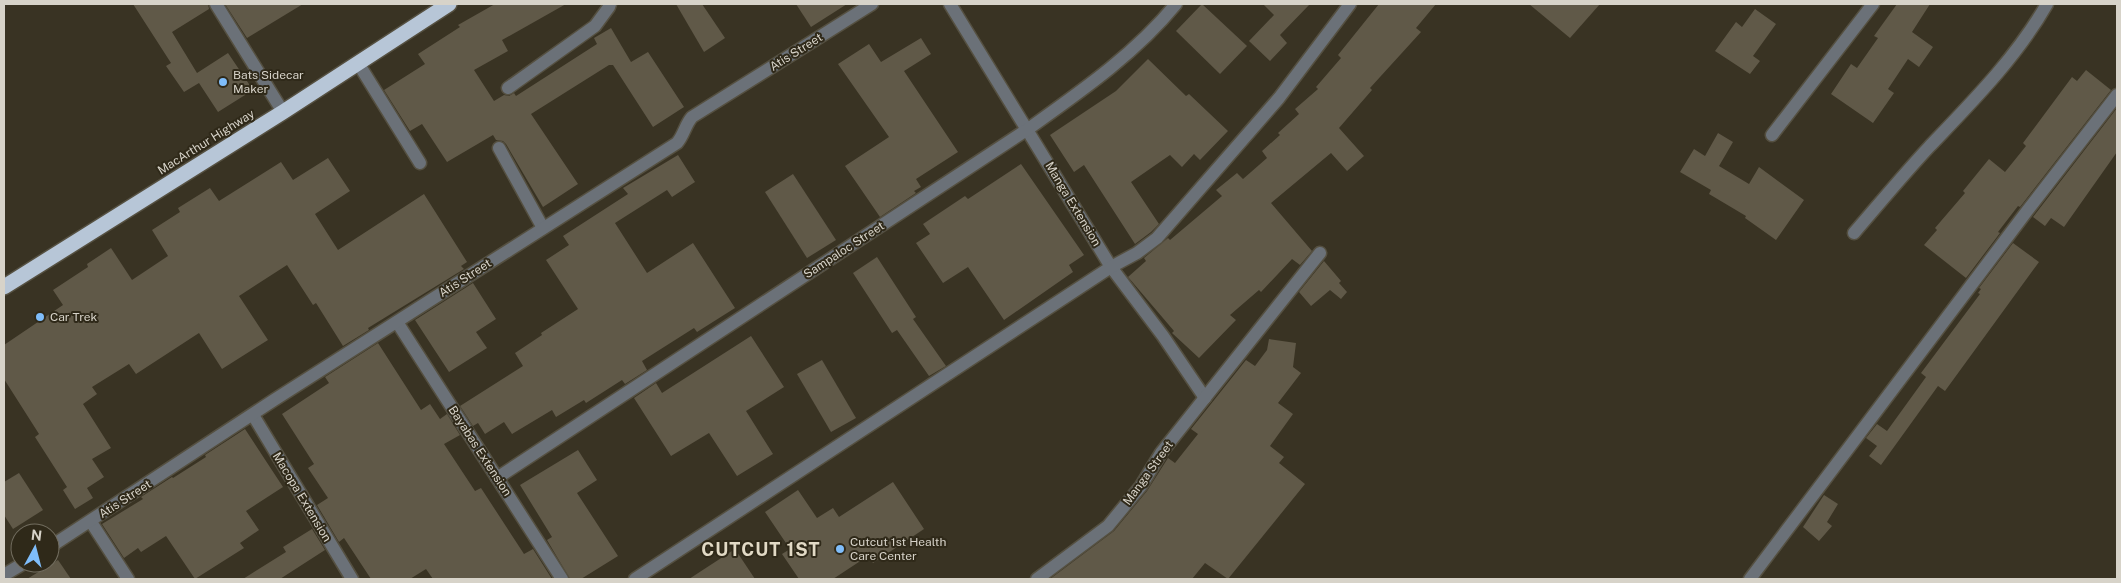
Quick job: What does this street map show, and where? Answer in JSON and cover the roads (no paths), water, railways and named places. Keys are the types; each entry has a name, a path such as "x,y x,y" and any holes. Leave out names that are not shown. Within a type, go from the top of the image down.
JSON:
{"highway":[{"name":"MacArthur Highway","path":"4,287 283,112 449,4"}],"street":[{"path":"216,4 283,112"},
{"path":"508,88 595,26 610,4"},
{"name":"Atis Street","path":"60,541 677,143 683,136 686,124 692,117 872,4"},
{"name":"Manga Extension","path":"950,4 1111,266 1206,398"},
{"name":"Sampaloc Street","path":"497,478 1028,129 1093,82 1162,20 1176,4"},
{"path":"635,579 1111,266 1137,253 1157,238 1279,98 1350,4"},
{"path":"1772,135 1873,4"},
{"path":"1854,233 2018,49 2047,4"},
{"path":"358,63 420,163"},
{"path":"1750,579 2027,210 2117,94"},
{"path":"499,148 544,228"},
{"name":"Manga Street","path":"1037,579 1108,526 1140,486 1161,453 1206,398 1264,321 1320,253"},
{"name":"Bayabas Extension","path":"397,322 562,579"},
{"name":"Macopa Extension","path":"253,415 352,579"},
{"path":"91,522 128,579"}],"place":[{"name":"Bats Sidecar Maker","path":"223,82"},
{"name":"Car Trek","path":"40,317"},
{"name":"Cutcut 1st Health Care Center","path":"840,549"}],"district":[{"name":"CUTCUT 1ST","path":"761,549"}]}
